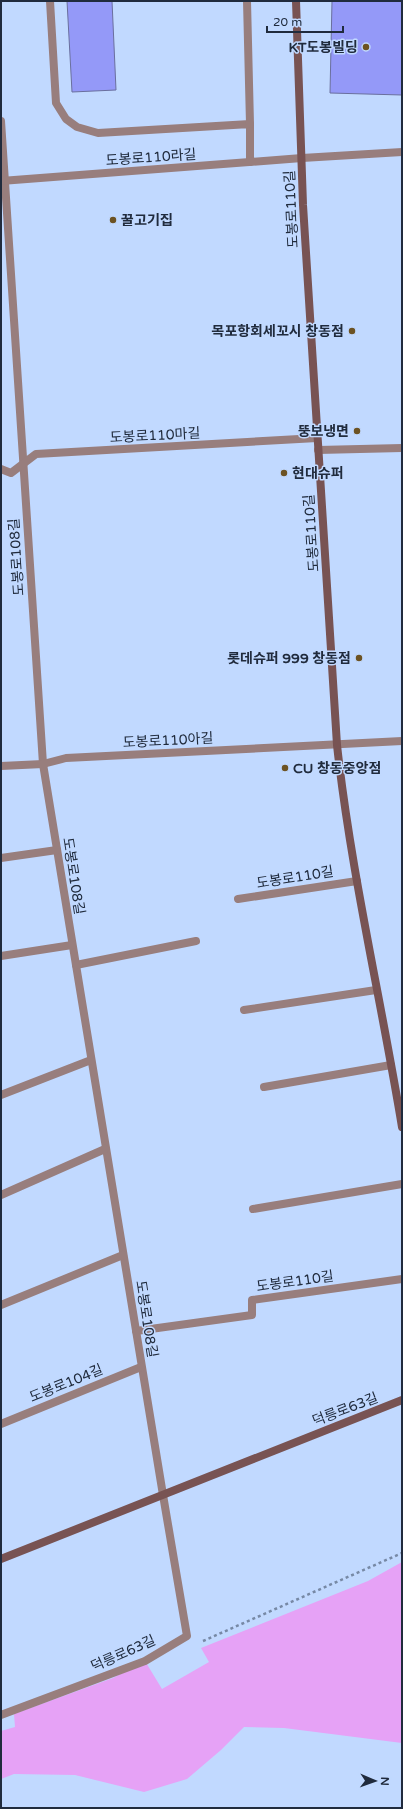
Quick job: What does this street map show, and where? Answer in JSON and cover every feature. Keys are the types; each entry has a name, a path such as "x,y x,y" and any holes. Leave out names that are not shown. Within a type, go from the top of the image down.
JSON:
{"street":[{"path":"50,1 56,103 66,120 77,127 98,133 250,124"},
{"path":"247,1 250,162"},
{"name":"도봉로110길","path":"296,1 302,158 317,438 337,744 342,790 357,881 402,1127"},
{"name":"도봉로108길","path":"1,121 3,181 43,764 163,1495"},
{"name":"도봉로110길","path":"302,158 402,152"},
{"name":"도봉로110라길","path":"3,181 302,158"},
{"name":"도봉로110마길","path":"1,469 11,473 36,454 317,438"},
{"path":"318,450 402,448"},
{"name":"도봉로110아길","path":"1,766 43,764 66,758 402,741"},
{"path":"1,858 57,850"},
{"name":"도봉로110길","path":"238,899 357,881"},
{"path":"76,964 196,941"},
{"path":"1,956 72,945"},
{"path":"244,1010 376,990"},
{"path":"1,1096 91,1060"},
{"path":"264,1087 391,1065"},
{"path":"1,1195 105,1149"},
{"path":"253,1209 402,1184"},
{"path":"1,1305 123,1255"},
{"name":"도봉로110길","path":"136,1331 252,1315 252,1300 402,1279"},
{"name":"도봉로104길","path":"1,1424 141,1367"},
{"name":"덕릉로63길","path":"1,1559 402,1400"},
{"name":"덕릉로63길","path":"1,1715 146,1661 188,1636 163,1495"}],"path":[{"path":"199,1643 402,1553"}],"shaded area":[{"path":"402,1562 402,1743 284,1728 244,1727 221,1750 187,1779 144,1792 75,1775 14,1774 1,1779 1,1731 15,1727 14,1714 113,1678 145,1661 162,1689 209,1662 201,1648 368,1581"}],"building":[{"path":"67,1 112,1 116,90 72,92"},
{"name":"KT도봉빌딩","path":"332,1 402,1 402,95 330,93"}],"place":[{"name":"KT도봉빌딩","path":"366,47"},
{"name":"꿀고기집","path":"113,220"},
{"name":"목포항회세꼬시 창동점","path":"352,331"},
{"name":"뚱보냉면","path":"357,431"},
{"name":"현대슈퍼","path":"284,473"},
{"name":"롯데슈퍼 999 창동점","path":"359,658"},
{"name":"CU 창동중앙점","path":"285,768"}]}
